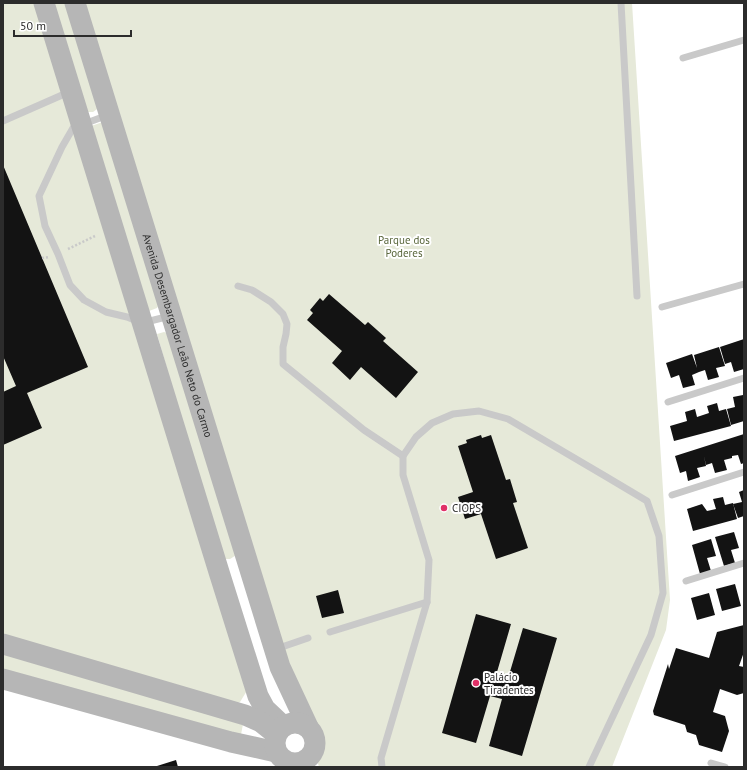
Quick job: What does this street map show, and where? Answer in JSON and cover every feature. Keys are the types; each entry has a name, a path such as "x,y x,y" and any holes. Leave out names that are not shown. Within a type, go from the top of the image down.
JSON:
{"main road":[{"path":"44,3 258,696 265,709 280,748"},
{"name":"Avenida Desembargador Leão Neto do Carmo","path":"75,3 277,658 308,727 313,734 317,758"},
{"path":"219,572 248,563"},
{"path":"3,644 245,715 261,722 289,762 297,763 305,761 311,756 317,758"},
{"path":"224,709 240,702 248,688 247,658"},
{"path":"3,679 231,742 280,748"},
{"path":"280,748 289,723 296,722 308,727"}],"lane":[{"path":"621,3 637,296"},
{"path":"683,58 744,40"},
{"path":"3,121 71,92"},
{"path":"110,115 73,128 62,147 40,196 45,226 70,285 84,300 106,312 142,323 171,316"},
{"path":"662,307 744,284"},
{"path":"238,286 252,290 271,302 283,314 287,324 283,347 283,364 364,430 403,456"},
{"path":"668,402 744,378"},
{"path":"382,767 381,758 427,602 429,560 403,475 403,456 416,437 432,423 453,414 479,411 508,419 647,502 659,536 663,593 651,635 589,767"},
{"path":"672,495 744,472"},
{"path":"686,581 744,563"},
{"path":"330,632 427,602"},
{"path":"277,658 308,638"},
{"path":"711,763 725,767"}],"green space":[{"path":"3,3 44,3 248,689 240,702 224,709 3,644"},
{"path":"50,3 68,3 100,107 93,112 84,112"},
{"name":"Parque dos Poderes","path":"75,3 632,3 670,600 666,630 612,767 319,767 314,749 315,741 313,734 308,727"},
{"path":"103,122 160,303 157,308 149,311 91,126"},
{"path":"164,332 170,334 238,554 230,559 222,559 157,334"},
{"path":"3,654 243,724 240,740 3,674"}],"building":[{"path":"3,165 88,367 27,393 42,428 3,445 3,392 16,386 3,356"},
{"path":"329,294 365,325 368,322 386,338 383,341 418,372 396,398 361,367 350,380 332,363 342,351 307,320 313,313 310,310 320,298 323,301"},
{"path":"744,339 744,369 734,372 731,362 725,364 720,347"},
{"path":"719,347 725,366 716,368 719,377 708,380 705,370 692,375 695,385 683,388 679,375 671,378 666,363 692,354 697,368 694,355"},
{"path":"743,395 744,421 731,425 727,409 735,407 733,397"},
{"path":"717,403 719,411 726,409 731,426 674,441 670,426 687,421 685,412 695,409 697,417 709,413 707,406"},
{"path":"744,434 744,463 741,464 738,455 732,456 732,458 724,460 727,470 715,473 712,463 706,465 704,456 706,466 697,468 700,477 688,481 686,471 680,473 675,456"},
{"path":"481,435 482,438 491,435 506,480 510,479 517,502 513,503 528,548 496,559 481,514 465,519 458,497 473,492 458,446 467,443 466,440"},
{"path":"744,490 744,516 738,518 733,504 742,502 739,492"},
{"path":"723,497 725,505 733,503 737,519 693,531 687,509 702,504 707,511 716,509 713,499"},
{"path":"734,532 739,548 731,550 735,563 724,566 715,537"},
{"path":"711,539 716,556 707,558 711,571 700,574 692,545"},
{"path":"735,584 741,606 722,611 716,589"},
{"path":"338,590 344,613 322,618 316,596"},
{"path":"709,593 715,615 697,620 691,598"},
{"path":"476,614 511,624 497,672 509,675 523,628 557,638 522,756 489,746 502,699 490,696 476,743 442,733"},
{"path":"744,625 744,652 739,666 744,667 744,693 737,695 720,689 713,712 725,716 729,731 722,752 699,745 696,735 687,732 685,725 654,715 653,711 668,664 669,669 676,648 709,658 717,632"},
{"path":"176,760 178,767 157,767 157,766"}],"place":[{"name":"CIOPS","path":"444,508"},
{"name":"Palácio Tiradentes","path":"476,683"}]}
